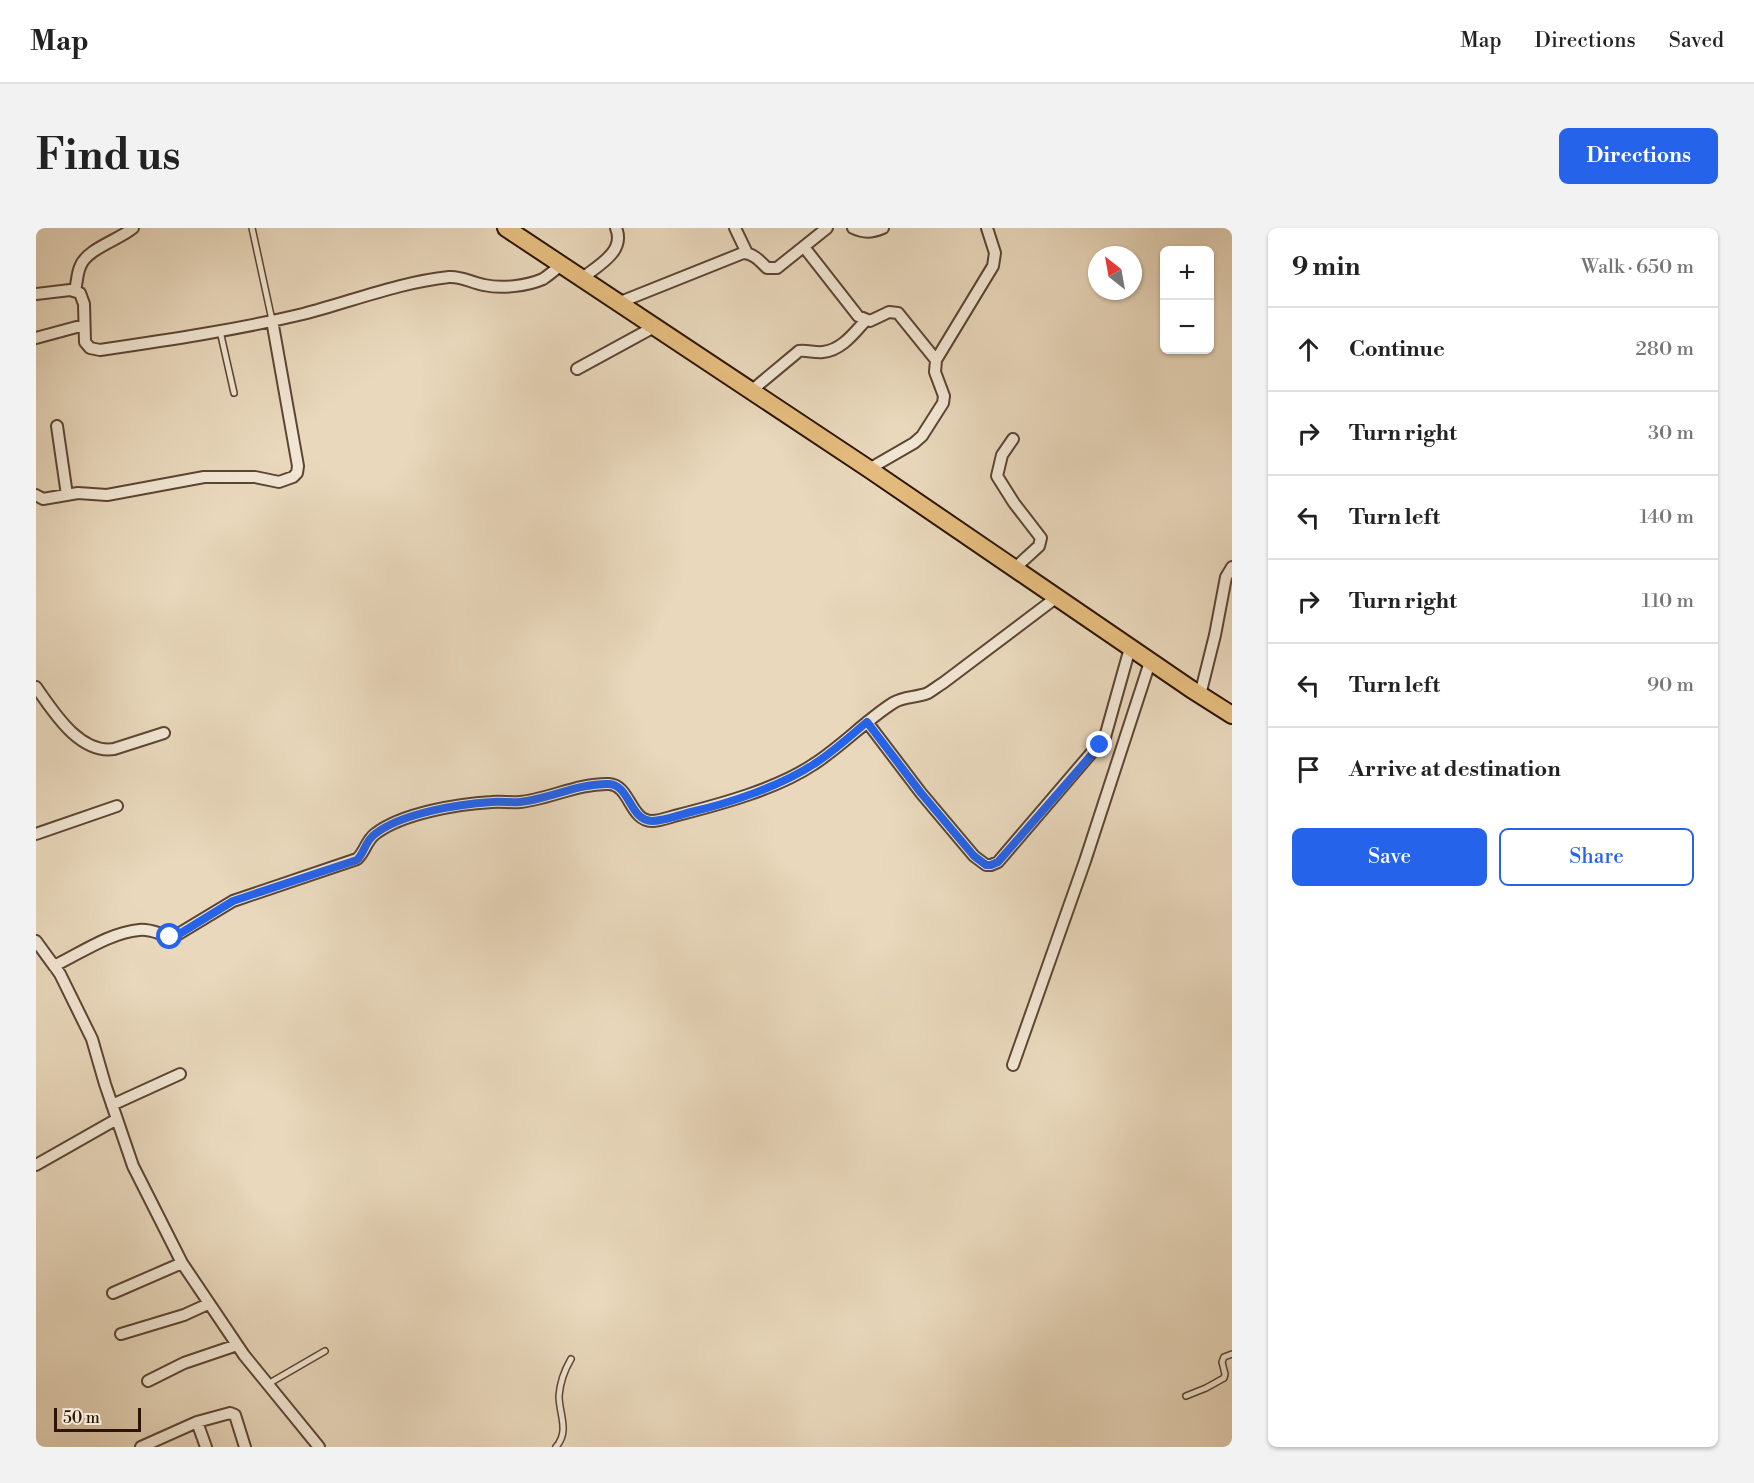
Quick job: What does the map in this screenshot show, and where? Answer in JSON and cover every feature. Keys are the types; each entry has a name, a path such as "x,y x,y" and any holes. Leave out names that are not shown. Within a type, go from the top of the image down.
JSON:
{"main road":[{"path":"506,228 869,469 1150,662 1232,715"}],"street":[{"path":"75,290 79,269 84,260 133,228"},
{"path":"580,279 617,247 619,240 616,228"},
{"path":"735,228 747,253 767,268 772,269 786,263 827,228"},
{"path":"853,228 865,232 883,228"},
{"path":"869,469 922,436 943,403 944,396 935,372 936,360 993,266 995,253 987,228"},
{"path":"804,247 858,316 870,321 889,312 898,313 936,360"},
{"path":"618,303 747,253"},
{"path":"36,294 75,290 80,293 84,304 85,342 87,346 100,350 220,331 272,320 423,281 460,277 493,286 533,282 543,279 561,265"},
{"path":"36,495 43,499 78,493 106,495 204,477 255,477 279,482 293,477 297,473 298,466 272,320"},
{"path":"751,391 799,351 820,353 837,348 850,338 866,320"},
{"path":"36,338 84,325"},
{"path":"577,369 654,327"},
{"path":"57,426 67,495"},
{"path":"1013,439 1002,455 997,476 1041,538 1039,546 1015,568"},
{"path":"1200,695 1226,577 1232,567"},
{"path":"54,966 124,932 141,929 176,936 233,901 357,860 367,841 374,834 423,813 492,802 520,802 611,784 622,790 639,816 652,821 710,807 780,781 812,766 896,702 928,693 943,683 1057,597"},
{"path":"867,722 921,793 974,856 986,865 991,865 998,862 1106,737 1130,648"},
{"path":"1013,1065 1085,861 1150,662"},
{"path":"36,687 57,716 81,740 93,747 114,749 164,733"},
{"path":"36,834 117,806"},
{"path":"36,941 54,966 92,1039 133,1166 182,1263 237,1345 320,1447"},
{"path":"112,1105 180,1074"},
{"path":"36,1165 117,1119"},
{"path":"113,1293 182,1263"},
{"path":"122,1334 184,1316 208,1304"},
{"path":"148,1381 184,1363 237,1345"},
{"path":"141,1447 197,1422 222,1414 235,1415 245,1447"},
{"path":"197,1422 207,1447"}],"lane":[{"path":"252,228 272,320"},
{"path":"220,331 234,393"},
{"path":"268,1384 325,1352"},
{"path":"1186,1396 1224,1378 1222,1362 1224,1357 1232,1354"},
{"path":"556,1447 562,1440 564,1427 560,1407 561,1384 571,1359"}],"route":[{"path":"170,937 176,936 233,901 357,860 367,841 374,834 432,810 492,802 520,802 611,784 622,790 639,816 652,821 710,807 780,781 812,766 867,722 921,793 974,856 986,865 991,865 998,862 1100,745"}]}
